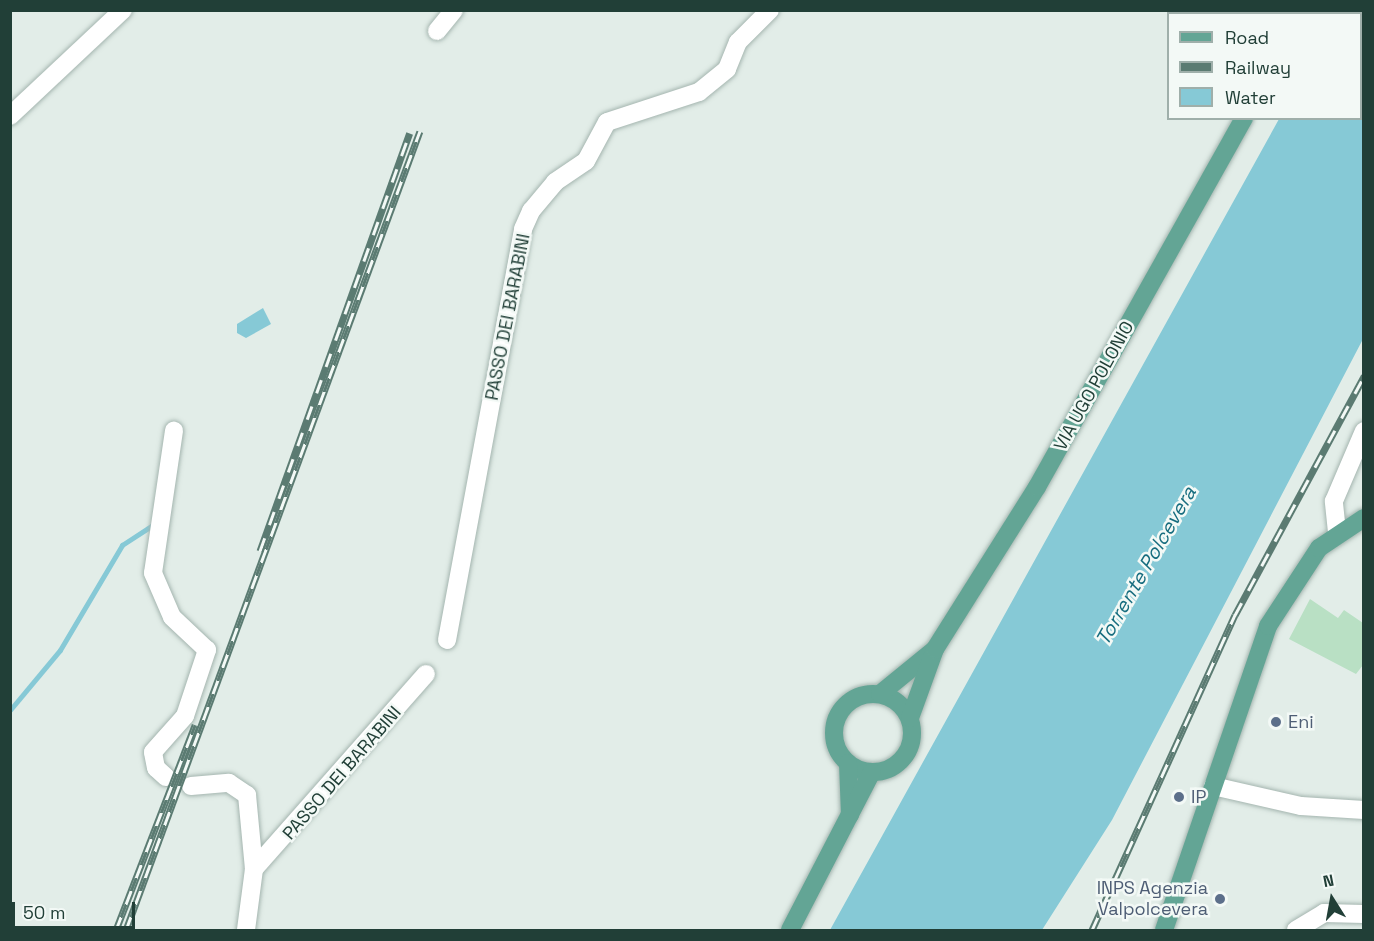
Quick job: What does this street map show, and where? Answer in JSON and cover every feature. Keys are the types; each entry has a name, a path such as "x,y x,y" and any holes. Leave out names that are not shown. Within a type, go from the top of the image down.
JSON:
{"main road":[{"name":"VIA UGO POLONIO","path":"790,930 872,772 885,770 906,755 910,718 935,649 1037,487 1243,120"},
{"path":"1164,930 1268,626 1290,586 1336,532 1364,518"},
{"name":"VIA UGO POLONIO","path":"850,815 848,763 835,741 838,716 856,697 880,694 935,649"},
{"path":"880,694 894,699 910,718"},
{"path":"848,763 872,772"}],"street":[{"path":"10,116 123,10"},
{"path":"436,31 454,10"},
{"name":"PASSO DEI BARABINI","path":"447,640 523,229 531,211 555,182 586,161 607,122 699,92 728,69 738,42 770,10"},
{"path":"166,777 156,768 153,752 185,716 207,650 172,617 153,573 174,431"},
{"path":"1336,532 1334,501 1364,431"},
{"name":"PASSO DEI BARABINI","path":"254,869 426,674"},
{"path":"190,786 229,783 244,790 254,869 246,930"},
{"path":"1213,786 1301,806 1364,810"},
{"path":"1296,930 1324,913 1364,914"}],"green space":[{"path":"1310,599 1338,618 1344,610 1363,623 1363,665 1356,674 1289,639"}],"water":[{"name":"Torrente Polcevera","path":"1340,11 1363,11 1363,339 1112,820 1042,930 830,930 1278,120 1362,120 1362,12"},
{"path":"263,308 271,324 246,338 237,333 237,324"}],"waterway":[{"path":"10,710 60,650 122,545 151,526"}],"tunnel":[{"path":"166,777 191,786"}],"railway":[{"path":"126,930 420,131"},
{"path":"260,551 410,133"},
{"path":"1092,930 1235,615 1364,376"},
{"path":"116,930 195,725"}],"place":[{"name":"Eni","path":"1276,722"},
{"name":"IP","path":"1179,797"},
{"name":"INPS Agenzia Valpolcevera","path":"1220,899"}]}
